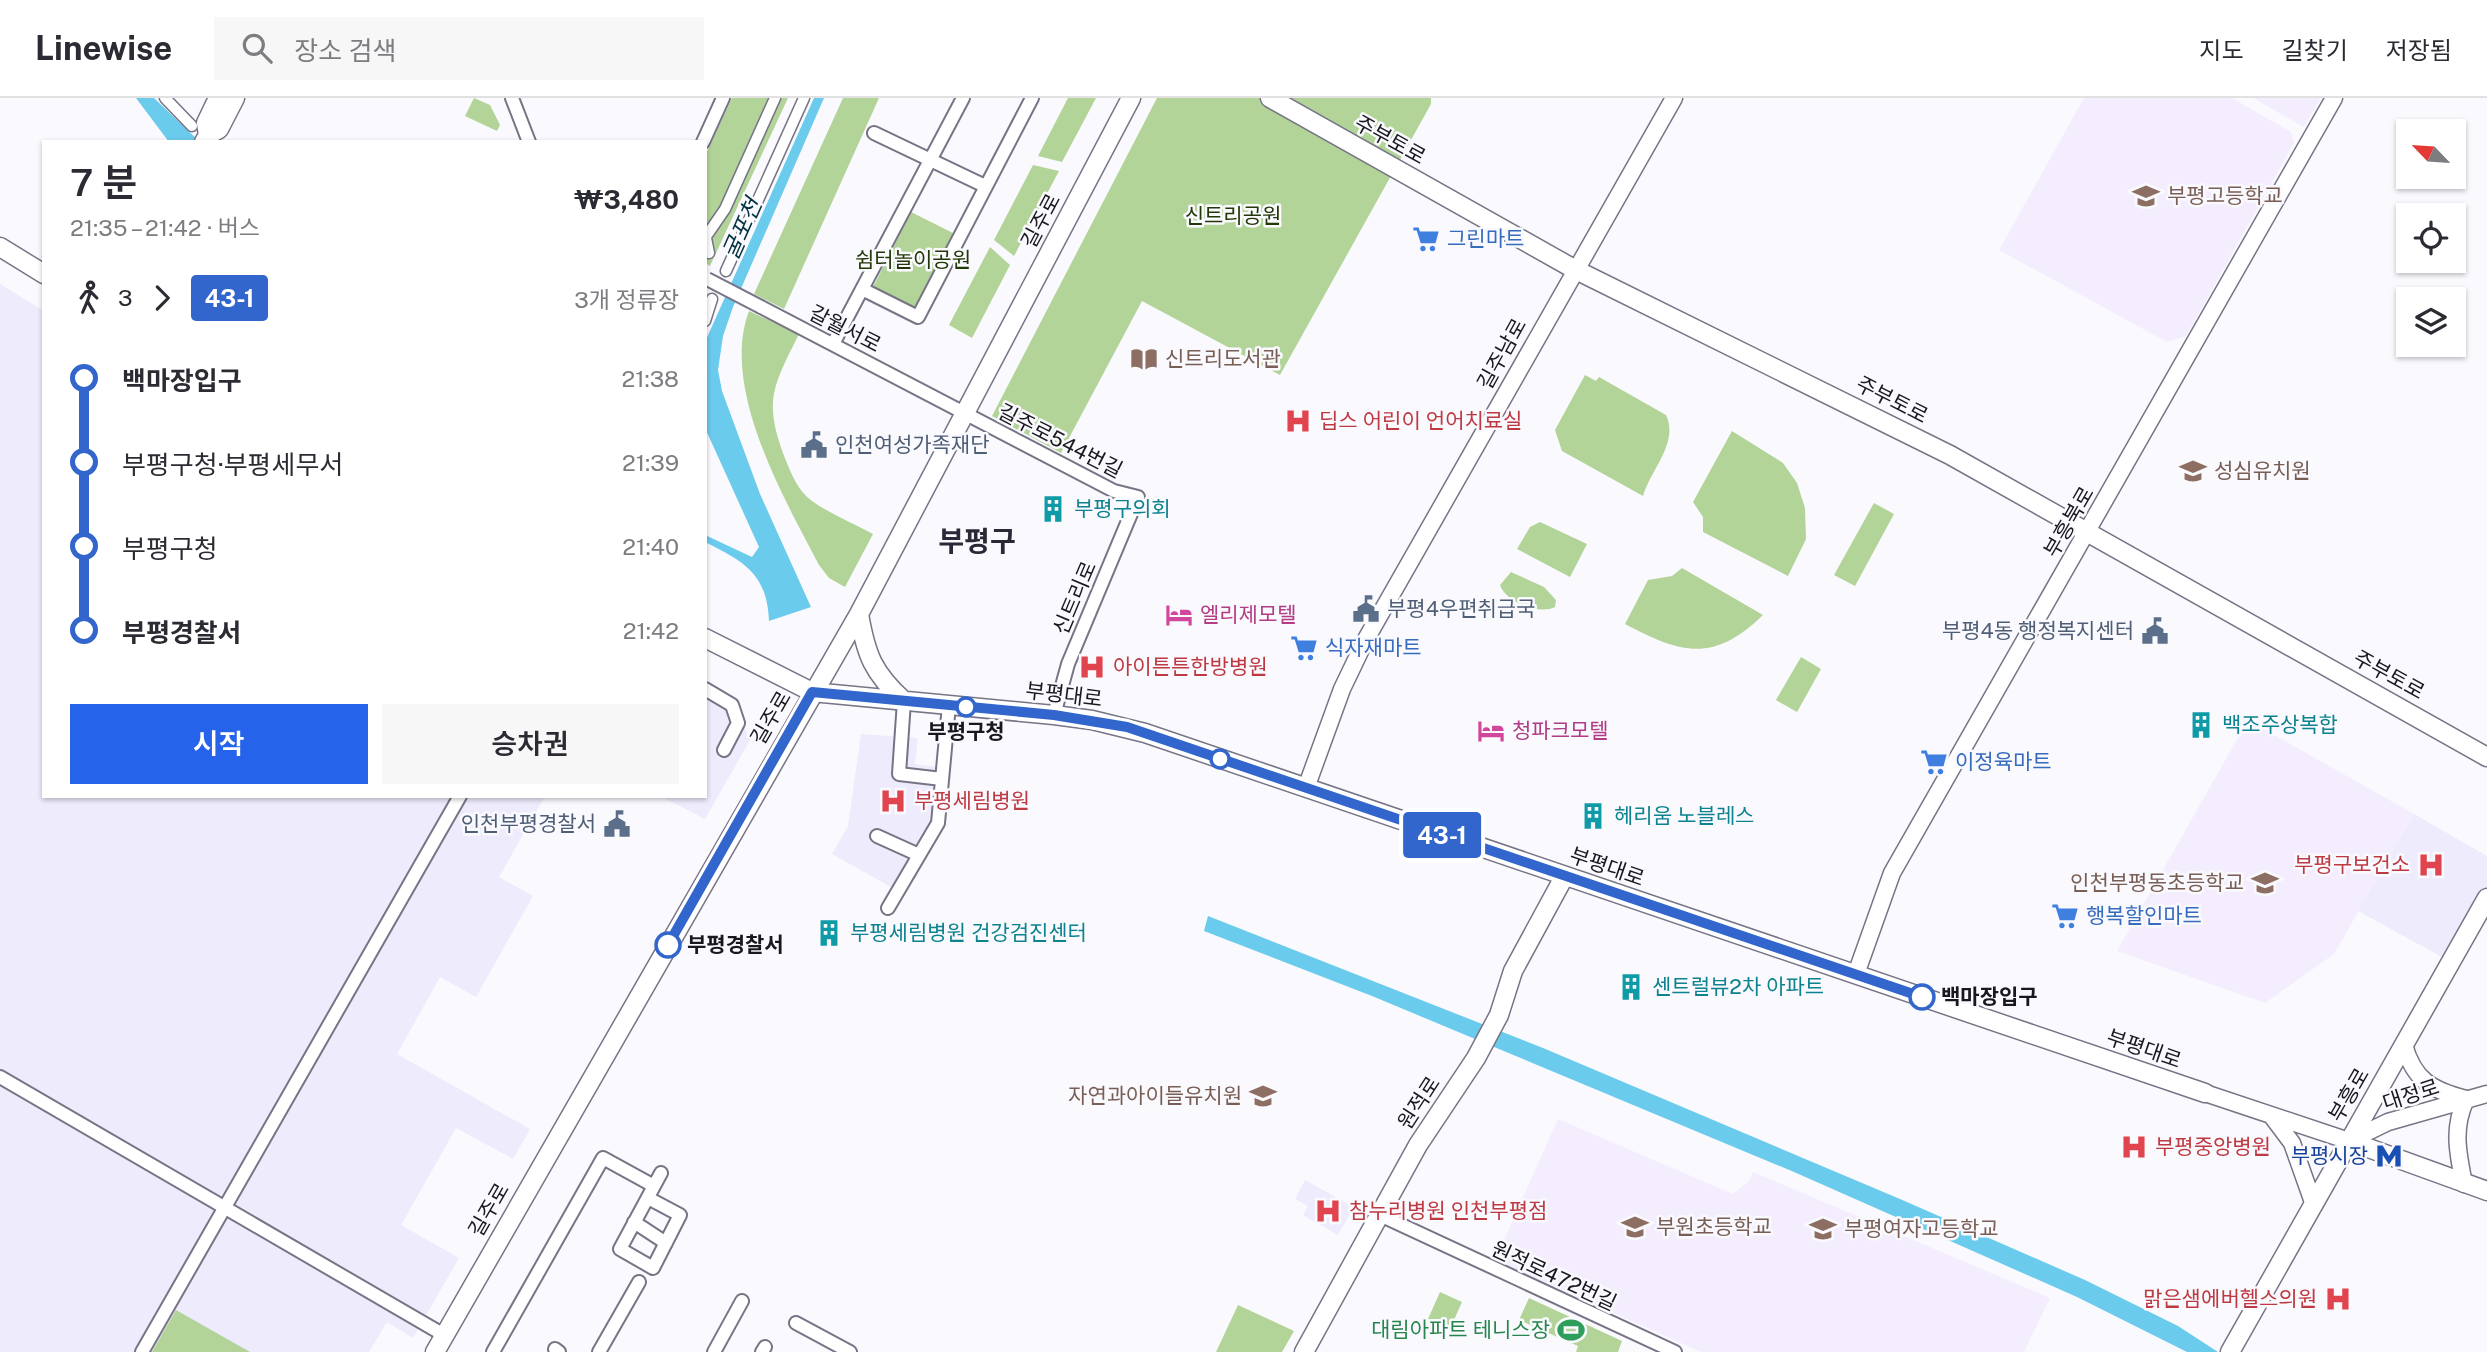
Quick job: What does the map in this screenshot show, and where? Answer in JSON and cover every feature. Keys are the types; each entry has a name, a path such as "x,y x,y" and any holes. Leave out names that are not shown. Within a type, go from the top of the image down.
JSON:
{"main road":[{"path":"202,134 218,98"},
{"path":"202,134 219,129 235,98"},
{"name":"길주로","path":"435,1352 859,614 1131,98"},
{"name":"주부토로","path":"1270,98 1574,270 1950,455 2487,757"},
{"path":"0,247 42,273"},
{"path":"859,614 865,647 873,667 880,678 904,701"},
{"name":"부평대로","path":"707,639 812,692 1054,715 1092,720 1145,733 2205,1093"},
{"name":"원적로","path":"1304,1352 1418,1145 1476,1058 1499,1015 1513,971 1564,877"},
{"name":"부흥로","path":"2230,1352 2487,898"},
{"name":"부평대로","path":"2349,1141 2487,1191"}],"street":[{"path":"165,98 202,134"},
{"path":"512,98 528,140"},
{"path":"704,140 723,98"},
{"path":"707,236 725,209 775,98"},
{"path":"726,271 804,98"},
{"path":"833,344 963,98"},
{"path":"862,289 918,317 1032,98"},
{"name":"길주남로","path":"1306,788 1342,689 1365,641 1674,98"},
{"name":"부흥북로","path":"1856,974 1892,873 2334,98"},
{"path":"874,133 985,186"},
{"path":"707,243 709,253"},
{"name":"갈월서로","path":"707,280 966,414"},
{"path":"707,315 712,299"},
{"name":"길주로544번길","path":"966,414 1114,491 1138,497"},
{"name":"신트리로","path":"1054,715 1068,664 1138,497"},
{"path":"707,690 732,705 738,723 724,750"},
{"path":"904,701 899,774 942,779"},
{"path":"888,908 937,823 949,705"},
{"path":"142,1352 459,798"},
{"path":"877,836 919,855"},
{"path":"2404,1045 2411,1070 2442,1093 2466,1099 2460,1112 2455,1139 2464,1184"},
{"path":"0,1077 444,1335"},
{"name":"부평대로","path":"2205,1093 2349,1141"},
{"name":"대정로","path":"2349,1141 2388,1122 2487,1094"},
{"path":"2271,1115 2292,1143 2314,1205"},
{"path":"493,1352 603,1158 654,1186"},
{"path":"648,1198 680,1215 653,1268 620,1249 634,1222 662,1173"},
{"name":"원적로472번길","path":"1380,1215 1675,1352"},
{"path":"634,1222 666,1243"},
{"path":"598,1352 639,1282"},
{"path":"714,1352 742,1301"},
{"path":"796,1323 850,1352"}],"shaded area":[{"name":"부평고등학교","path":"2084,98 2232,98 2291,132 2294,143 2186,336 2167,342 1999,250"},
{"path":"2253,98 2321,98 2304,127"},
{"path":"0,284 42,310 42,798 544,798 499,877 533,896 476,997 440,977 397,1054 530,1129 513,1159 456,1128 401,1225 459,1258 413,1338 387,1322 369,1352 0,1352"},
{"path":"707,684 733,698 750,740 705,819 664,798 707,798"},
{"name":"인천부평동초등학교","path":"2248,720 2414,814 2334,954 2265,1003 2117,951"},
{"name":"부평세림병원","path":"861,734 918,738 915,764 938,767 934,828 898,891 832,854 848,826"},
{"path":"2414,814 2487,856 2487,899 2451,962 2358,911"},
{"path":"1558,1119 1733,1194 1749,1181 1753,1172 2050,1298 2024,1352 1701,1352 1495,1260"},
{"name":"참누리병원 인천부평점","path":"1305,1180 1354,1207 1338,1235 1303,1215 1308,1206 1295,1199"}],"green space":[{"path":"474,98 490,105 500,125 497,131 465,116"},
{"path":"732,98 788,98 710,266 707,264 707,152"},
{"path":"843,98 879,98 784,309 754,294"},
{"path":"1068,98 1096,98 1062,162 1038,156"},
{"name":"신트리공원","path":"1157,98 1431,98 1431,104 1280,375 1142,301 1061,453 992,416"},
{"path":"1033,165 1059,171 1014,256 994,240"},
{"name":"쉼터놀이공원","path":"911,212 953,233 916,308 873,287"},
{"path":"990,247 1010,265 972,338 949,325"},
{"path":"749,311 799,334 777,382 773,409 779,441 796,482 807,497 819,506 873,534 845,587 829,578 819,565 789,508 760,442 749,408 743,374 742,341"},
{"path":"1585,375 1596,381 1599,377 1666,415 1669,425 1667,446 1643,496 1562,451 1555,430"},
{"path":"1732,431 1783,463 1797,483 1805,508 1806,539 1788,576 1703,532 1703,517 1693,502"},
{"path":"1874,503 1894,514 1855,586 1834,575"},
{"path":"1540,522 1587,544 1570,577 1517,549 1530,527"},
{"path":"1682,568 1763,615 1745,631 1728,641 1696,649 1663,642 1625,624 1648,580 1672,576"},
{"path":"1511,572 1544,587 1556,600 1555,607 1533,608 1509,597 1500,585"},
{"path":"1801,657 1821,669 1797,712 1776,700"},
{"path":"1440,1292 1462,1302 1450,1329 1428,1319"},
{"name":"대림아파트 테니스장","path":"1529,1298 1622,1341 1618,1352 1576,1352 1578,1346 1519,1320"},
{"path":"1238,1305 1294,1331 1282,1352 1216,1352"},
{"path":"176,1310 250,1352 152,1352"}],"water":[{"path":"136,98 154,98 198,140 168,140"},
{"name":"굴포천","path":"814,98 824,98 733,307 723,336 718,370 722,391 760,494 811,607 769,621 764,592 751,571 732,556 707,543 707,536 752,557 759,547 707,432 707,338"},
{"path":"1208,916 1543,1048 1900,1199 2085,1280 2178,1326 2218,1352 2187,1352 2077,1297 1794,1172 1372,996 1204,931"}],"bus line":[{"name":"43-1","path":"668,945 812,692 1054,715 1127,727 1922,997"}],"place":[{"name":"부평고등학교","path":"2146,196"},
{"name":"그린마트","path":"1426,239"},
{"name":"신트리도서관","path":"1144,359"},
{"name":"딥스 어린이 언어치료실","path":"1298,421"},
{"name":"인천여성가족재단","path":"814,445"},
{"name":"성심유치원","path":"2193,471"},
{"name":"부평구의회","path":"1053,509"},
{"name":"부평4우편취급국","path":"1366,609"},
{"name":"엘리제모텔","path":"1179,615"},
{"name":"부평4동 행정복지센터","path":"2155,631"},
{"name":"식자재마트","path":"1304,648"},
{"name":"아이튼튼한방병원","path":"1092,667"},
{"name":"부평구청","path":"966,707"},
{"name":"백조주상복합","path":"2201,725"},
{"name":"청파크모텔","path":"1491,731"},
{"name":"이정육마트","path":"1934,762"},
{"name":"부평세림병원","path":"893,801"},
{"name":"헤리움 노블레스","path":"1593,816"},
{"name":"인천부평경찰서","path":"617,824"},
{"name":"부평구보건소","path":"2431,865"},
{"name":"인천부평동초등학교","path":"2265,883"},
{"name":"행복할인마트","path":"2065,916"},
{"name":"부평세림병원 건강검진센터","path":"829,933"},
{"name":"부평경찰서","path":"668,945"},
{"name":"센트럴뷰2차 아파트","path":"1631,987"},
{"name":"백마장입구","path":"1922,997"},
{"name":"자연과아이들유치원","path":"1263,1096"},
{"name":"부평중앙병원","path":"2134,1147"},
{"name":"부평시장","path":"2389,1156"},
{"name":"참누리병원 인천부평점","path":"1328,1211"},
{"name":"부원초등학교","path":"1635,1227"},
{"name":"부평여자고등학교","path":"1823,1229"},
{"name":"맑은샘에버헬스의원","path":"2338,1299"},
{"name":"대림아파트 테니스장","path":"1571,1330"}],"district":[{"name":"부평구","path":"977,541"}]}
